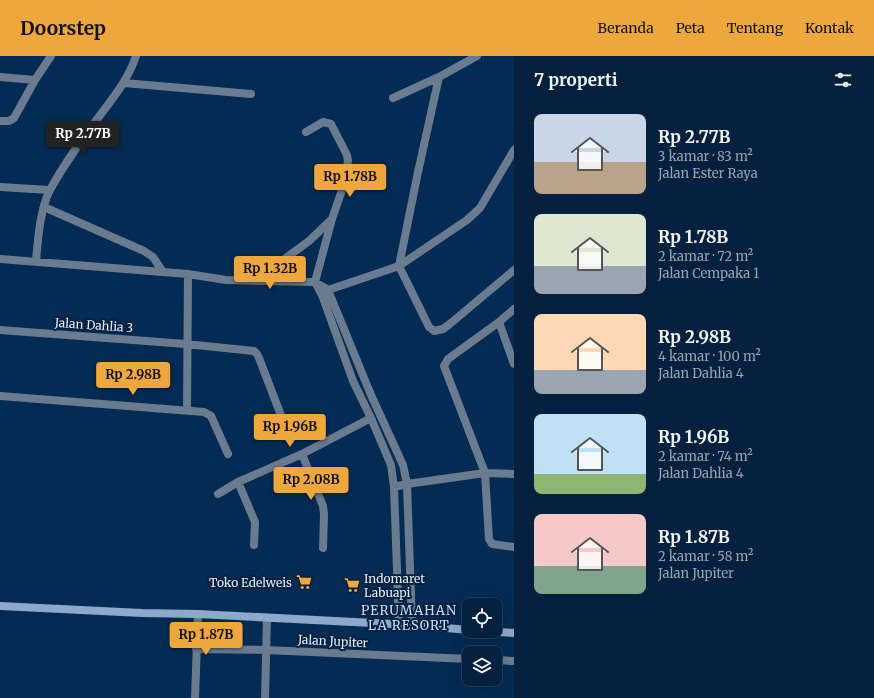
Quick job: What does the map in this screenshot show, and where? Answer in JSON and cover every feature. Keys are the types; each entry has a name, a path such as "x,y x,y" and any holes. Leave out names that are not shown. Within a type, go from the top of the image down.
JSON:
{"street":[{"path":"0,121 14,118 35,80 51,56"},
{"path":"36,261 44,207 50,190 77,147 124,83 136,56"},
{"path":"393,98 439,77 477,56"},
{"path":"0,77 35,80"},
{"path":"439,77 418,172 400,266 430,327 434,331 443,329 451,323 514,270"},
{"path":"124,83 251,94"},
{"path":"306,132 323,122 331,124 347,155 347,169 342,190 332,219 315,282"},
{"path":"325,292 400,266 467,220 480,208 514,150"},
{"path":"0,187 50,190"},
{"path":"44,207 144,251 153,257 163,272"},
{"path":"256,280 309,241 332,219"},
{"path":"0,259 188,274 226,280 315,282 325,292 403,465 407,484 412,625"},
{"path":"187,410 186,344 188,274"},
{"path":"325,292 353,381 391,465 394,487 400,625"},
{"path":"514,309 499,322 448,359 444,366 485,473 489,539 492,544 514,547"},
{"path":"499,322 514,364"},
{"name":"Jalan Dahlia 3","path":"0,330 186,344 254,351 259,358 282,418"},
{"path":"353,381 364,376"},
{"path":"0,396 204,412 211,416 228,454"},
{"path":"218,494 238,482 302,454 371,418"},
{"path":"302,454 323,506 323,548"},
{"path":"394,487 485,473 514,474"},
{"path":"238,482 255,522 254,545"},
{"path":"0,606 142,613 198,614 412,625 462,629"},
{"path":"195,698 198,614"},
{"path":"264,698 267,618"},
{"path":"502,632 514,633"},
{"name":"Jalan Jupiter","path":"196,649 266,650 462,659"},
{"path":"502,660 514,661"}],"place":[{"name":"Toko Edelweis","path":"304,582"},
{"name":"Indomaret Labuapi","path":"352,585"}],"district":[{"name":"PERUMAHAN LA RESORT","path":"409,618"}]}
